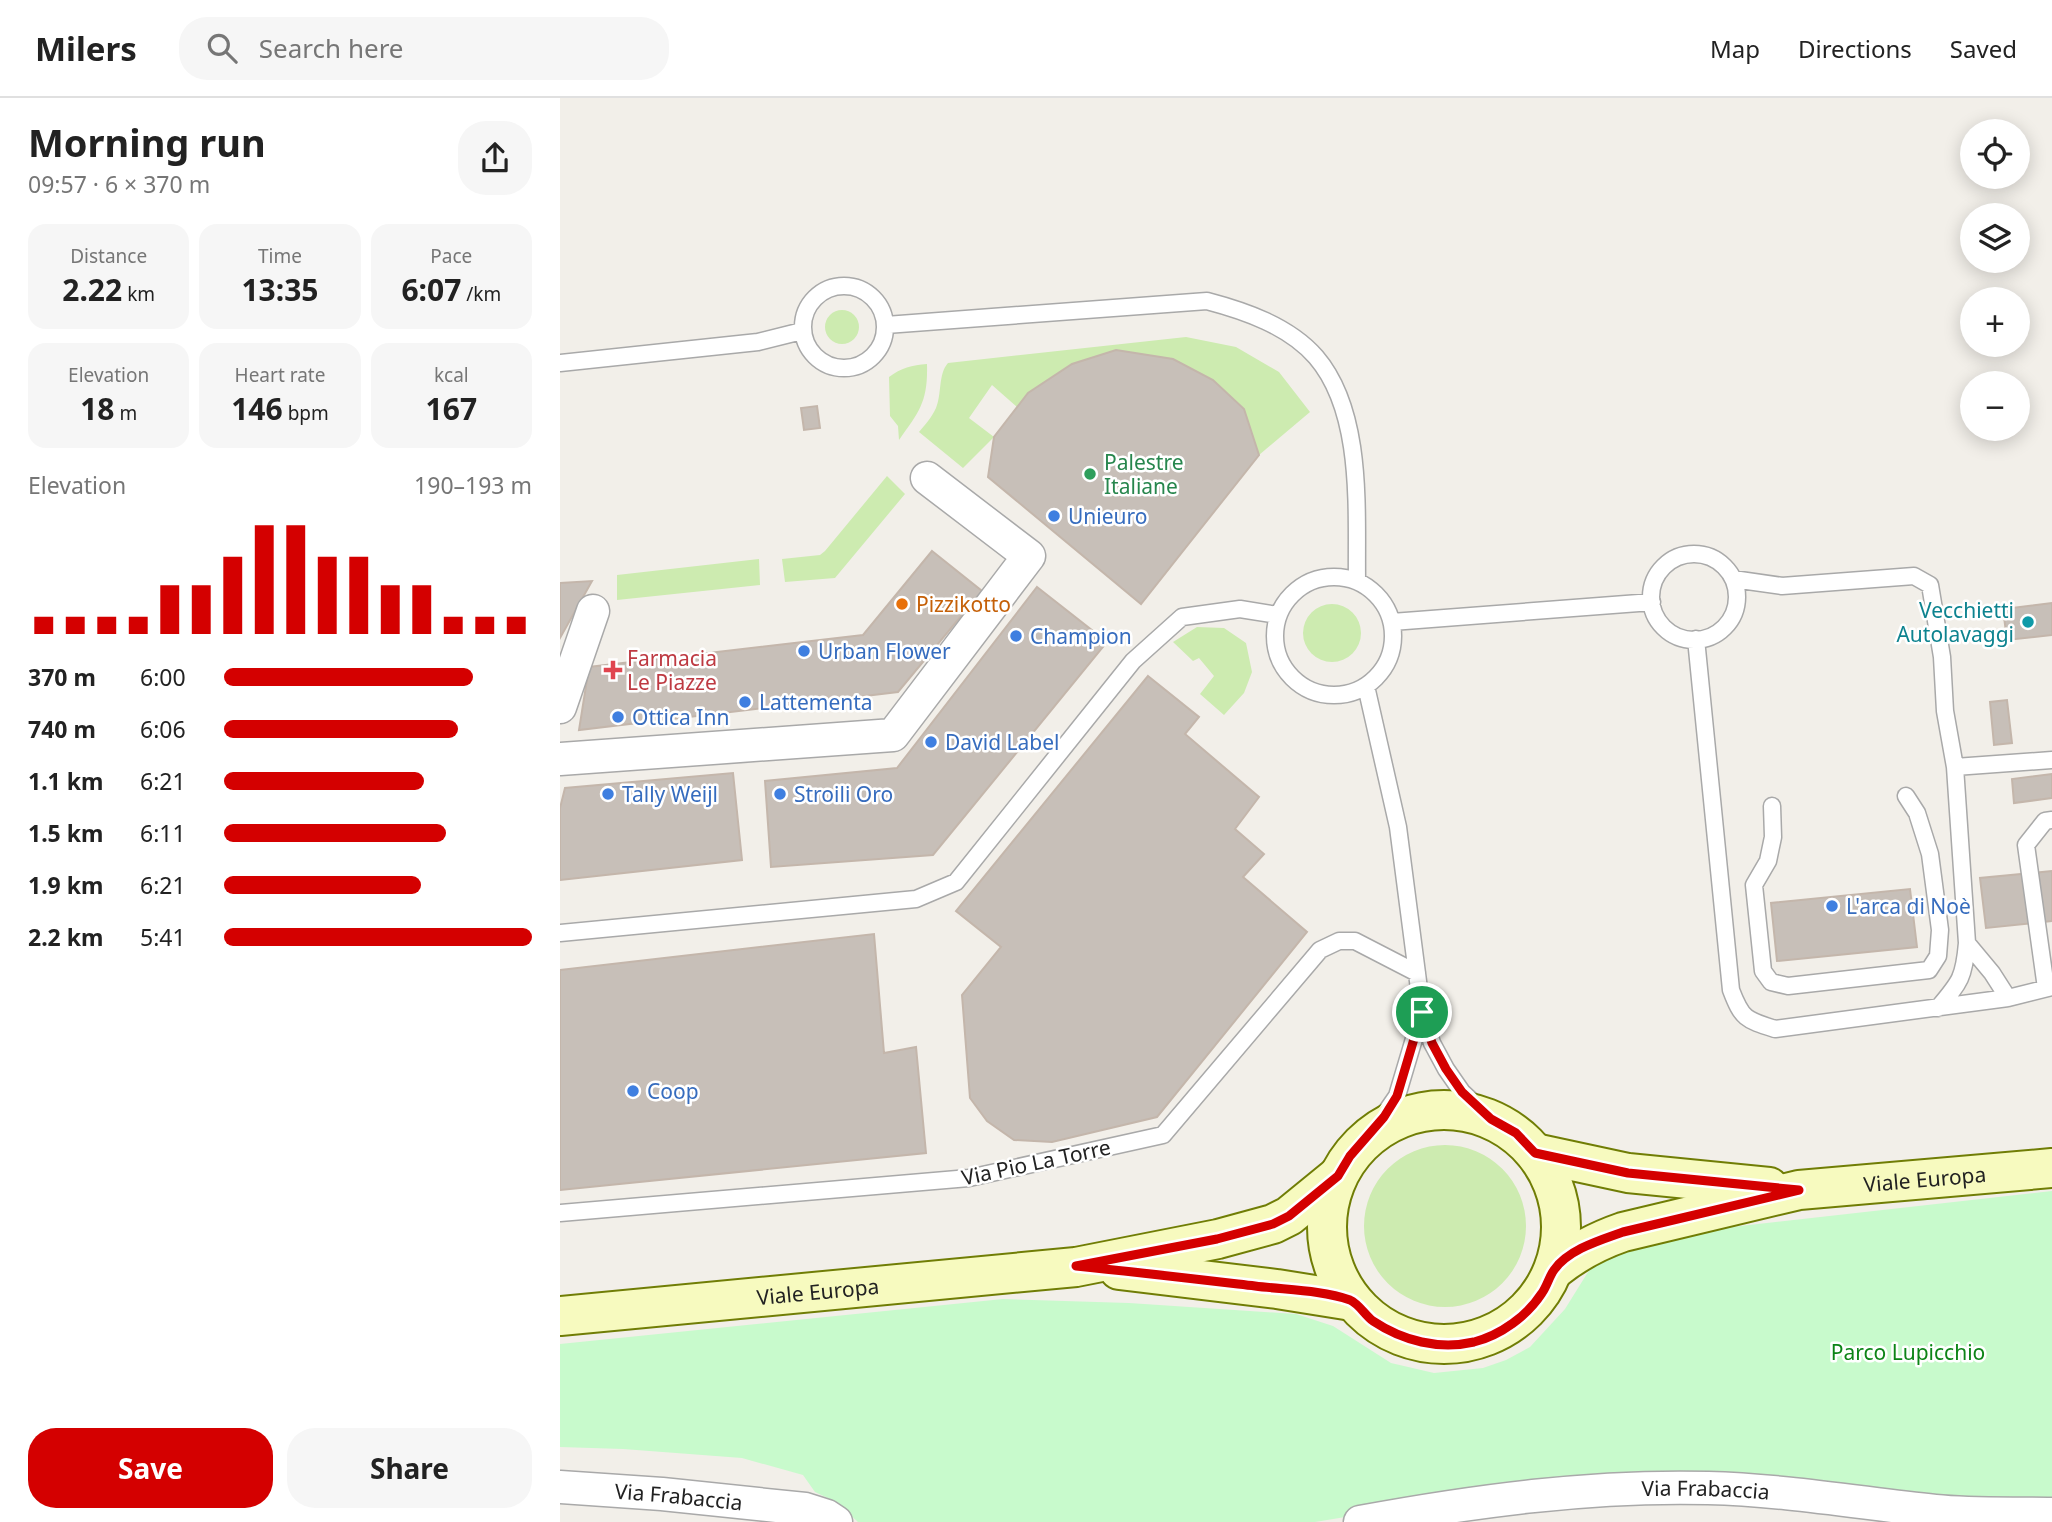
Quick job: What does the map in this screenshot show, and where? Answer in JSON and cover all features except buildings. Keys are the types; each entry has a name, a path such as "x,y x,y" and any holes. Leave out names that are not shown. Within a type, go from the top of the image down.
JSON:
{"street":[{"path":"560,759 893,734 1029,556 928,478"},
{"path":"560,707 593,611"},
{"path":"1433,1110 1458,1110 1491,1119 1516,1133 1535,1153 1550,1176 1557,1194 1562,1235 1555,1269 1544,1292 1531,1308 1508,1326 1475,1342 1436,1345 1395,1335 1370,1319 1352,1301 1335,1271 1327,1238 1327,1213 1338,1176 1350,1156 1370,1136 1397,1119 1433,1110"},
{"name":"Viale Europa","path":"1535,1153 1628,1173 1799,1190"},
{"name":"Viale Europa","path":"1555,1269 1575,1253 1599,1240 1623,1232 1799,1190 2052,1168"},
{"name":"Viale Europa","path":"560,1315 1076,1266 1217,1239 1273,1224 1289,1216 1338,1176"},
{"name":"Viale Europa","path":"1076,1266 1277,1289 1352,1301"},
{"name":"Via Frabaccia","path":"560,1487 662,1494 805,1509 836,1522"},
{"name":"Via Frabaccia","path":"1360,1522 1474,1503 1545,1495 1664,1488 1757,1490 1940,1517 2052,1514"}],"lane":[{"path":"848,285 870,294 878,303 886,325 878,352 855,367 841,369 830,366 811,352 802,331 807,307 814,298 824,290 848,285"},
{"path":"886,325 1207,301 1245,311 1284,331 1315,356 1337,391 1346,418 1353,458 1357,580"},
{"path":"560,363 758,342 802,331"},
{"path":"1682,555 1706,555 1717,560 1733,579 1737,590 1734,613 1719,632 1708,637 1684,638 1662,625 1652,602 1651,590 1662,568 1682,555"},
{"path":"1338,576 1357,580 1373,590 1384,604 1392,622 1393,640 1389,658 1380,674 1366,686 1350,693 1332,695 1315,692 1300,685 1287,673 1277,655 1274,635 1277,615 1287,599 1301,586 1319,578 1338,576"},
{"path":"1733,579 1782,586 1914,576 1930,585 1942,657 1945,711 1955,767 1968,943 1965,970 1960,982 1938,1008"},
{"path":"1392,622 1652,602"},
{"path":"560,933 916,899 956,883 1132,661 1182,617 1240,609 1277,615"},
{"path":"1696,639 1731,990 1739,1012 1754,1023 1775,1029 2008,998 2049,987 2026,845 2045,821 2052,820"},
{"path":"1366,686 1398,827 1422,1012 1432,1043 1446,1069 1462,1092 1491,1119"},
{"path":"1955,767 2052,760"},
{"path":"1773,806 1773,837 1768,861 1754,885 1763,971 1772,982 1788,986 1929,970 1938,956 1940,930 1930,854 1917,813 1906,796"},
{"name":"Via Pio La Torre","path":"560,1213 969,1178 1163,1135 1320,950 1339,941 1355,941 1417,973"},
{"path":"1968,943 2008,998"},
{"path":"1370,1136 1397,1096 1422,1012"}],"green space":[{"path":"842,310 854,315 859,327 854,339 842,344 830,339 825,327 830,315"},
{"path":"1186,337 1236,347 1279,372 1310,412 1259,455 1244,409 1213,380 1173,359 1116,350 1028,393 1017,407 992,385 969,418 994,437 963,468 919,432 936,408 943,373 948,363"},
{"path":"927,364 924,397 899,440 898,426 890,416 889,377 898,371"},
{"path":"887,476 905,494 835,578 785,582 782,559 820,555"},
{"path":"759,559 760,585 617,600 617,575"},
{"path":"1326,604 1338,604 1353,612 1361,627 1361,639 1353,654 1338,662 1326,662 1311,654 1303,639 1303,627 1311,612"},
{"path":"1197,627 1224,628 1246,643 1252,672 1244,693 1224,715 1200,694 1214,676 1199,658 1193,661 1173,642"},
{"path":"1445,1145 1476,1151 1502,1169 1520,1195 1526,1226 1520,1257 1502,1283 1476,1301 1445,1307 1414,1301 1388,1283 1370,1257 1364,1226 1370,1195 1388,1169 1414,1151"},
{"name":"Parco Lupicchio","path":"2052,1191 2052,1503 1491,1493 1315,1522 858,1522 836,1502 815,1492 803,1475 742,1458 560,1447 560,1344 1003,1299 1129,1303 1296,1314 1333,1326 1391,1363 1434,1373 1483,1368 1530,1347 1565,1309 1588,1272 1620,1247 1696,1231"}],"place":[{"name":"Palestre Italiane","path":"1090,474"},
{"name":"Unieuro","path":"1054,516"},
{"name":"Pizzikotto","path":"902,604"},
{"name":"Vecchietti Autolavaggi","path":"2028,622"},
{"name":"Champion","path":"1016,636"},
{"name":"Urban Flower","path":"804,651"},
{"name":"Farmacia Le Piazze","path":"613,670"},
{"name":"Lattementa","path":"745,702"},
{"name":"Ottica Inn","path":"618,717"},
{"name":"David Label","path":"931,742"},
{"name":"Tally Weijl","path":"608,794"},
{"name":"Stroili Oro","path":"780,794"},
{"name":"L'arca di Noè","path":"1832,906"},
{"name":"Coop","path":"633,1091"}],"route":[{"path":"1422,1012 1432,1043 1462,1092 1491,1119 1516,1133 1535,1153 1628,1173 1799,1190 1599,1240 1575,1253 1555,1269 1544,1292 1531,1308 1508,1326 1475,1342 1436,1345 1395,1335 1370,1319 1352,1301 1317,1294 1076,1266 1250,1231 1289,1216 1314,1198 1338,1176 1350,1156 1370,1136 1397,1096 1422,1012"}]}
